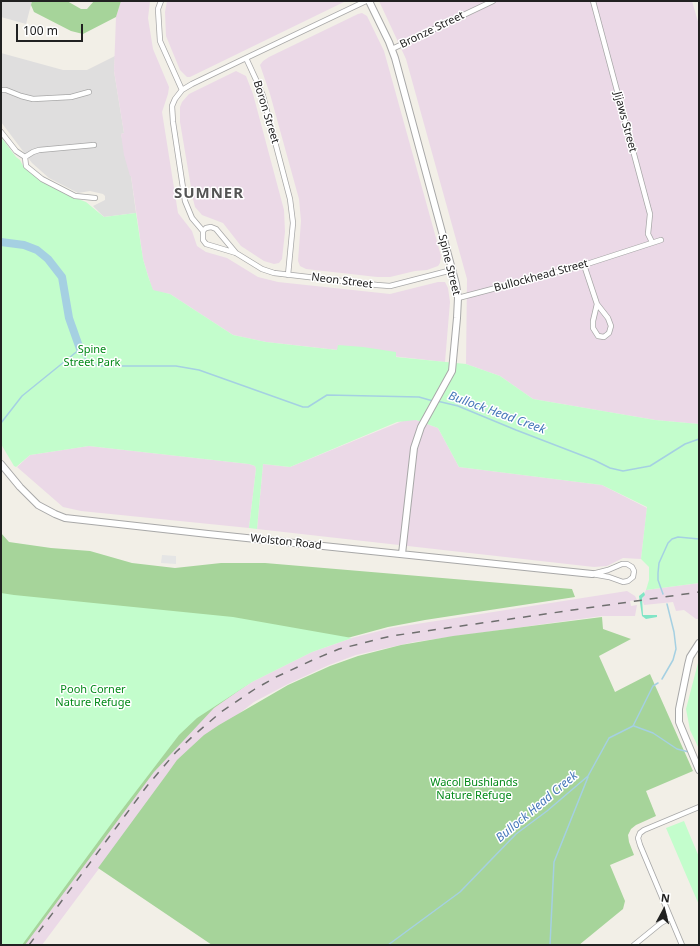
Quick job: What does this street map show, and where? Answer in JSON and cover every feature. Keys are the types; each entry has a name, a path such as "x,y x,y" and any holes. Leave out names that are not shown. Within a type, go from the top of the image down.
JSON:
{"street":[{"path":"161,1 158,9 160,41 182,90 246,58 368,1"},
{"name":"Spine Street","path":"368,1 392,50 452,270 458,298 452,371 416,439 402,554"},
{"name":"Bronze Street","path":"392,50 493,1"},
{"name":"Jijaws Street","path":"593,1 650,214 648,234 652,242"},
{"name":"Boron Street","path":"246,58 263,96 290,200 293,223 288,275"},
{"path":"1,90 6,90 33,99 71,97 89,92"},
{"name":"Neon Street","path":"182,90 172,106 173,122 187,209 192,218 203,231 203,240 206,244 236,253 268,272 377,286 390,286 452,270"},
{"path":"1,132 16,151 24,157 26,166 47,183 76,196 95,198"},
{"path":"24,157 39,150 94,145"},
{"name":"Neon Street","path":"203,231 206,228 216,229 236,253"},
{"path":"652,242 660,240"},
{"name":"Bullockhead Street","path":"458,298 584,265 652,242"},
{"path":"584,265 597,304 608,318 611,326 609,333 604,337 598,336 593,328 597,304"},
{"name":"Wolston Road","path":"1,464 20,487 38,505 65,518 592,574 609,577 623,582 631,580 634,571 627,564 622,564 608,570 592,574"},
{"path":"699,643 690,656 680,696 679,722 699,770"},
{"path":"682,945 638,838 640,833 644,830 699,807"},
{"path":"634,945 661,923 670,918"}],"shaded area":[{"path":"1,1 32,1 26,24 1,17"},
{"path":"121,1 150,1 148,18 153,49 169,87 162,112 178,213 192,231 197,246 206,252 227,258 258,277 278,282 390,294 438,282 445,282 448,288 450,302 445,362 266,342 233,335 170,294 153,291 143,259 131,176 124,155 121,134 124,133 114,71 116,17"},
{"path":"167,1 346,1 190,77 187,77 180,70 166,36 165,12"},
{"path":"379,1 692,1 699,25 699,424 655,420 533,399 500,376 466,364 467,279 406,59"},
{"path":"362,13 367,16 384,51 441,256 438,266 427,270 415,271 390,277 377,277 306,269 300,266 298,261 301,221 299,199 270,94 260,65 269,57"},
{"path":"1,53 63,70 87,70 115,56 114,71 124,133 121,134 131,176 136,213 104,217 93,206 105,200 105,196 103,194 90,191 78,193 49,178 32,163 1,122"},
{"path":"236,71 246,76 253,94 284,210 285,232 282,259 279,263 274,264 264,261 241,246 223,223 202,215 195,207 193,199 180,122 180,107 182,102 189,94"},
{"path":"405,420 416,420 438,428 459,467 602,485 647,508 641,559 623,558 607,566 594,567 257,529 263,464 290,467"},
{"path":"89,446 249,464 255,466 256,469 249,528 81,511 63,507 17,467 30,455"},
{"path":"162,555 176,556 176,564 161,563"},
{"path":"699,583 699,619 696,619 684,610 676,611 673,602 644,605 642,599 646,590"},
{"path":"627,591 635,596 637,600 630,601 631,606 637,605 635,616 602,616 414,642 356,655 329,665 254,702 209,737 133,823 42,945 22,945 117,816 197,718 252,682 312,652 352,638 391,628"}],"green space":[{"path":"32,1 67,1 81,9 87,9 94,1 121,1 116,17 83,34 71,31 34,12 31,5"},
{"name":"Spine Street Park","path":"1,137 25,168 42,182 86,202 104,217 136,213 143,259 153,290 170,294 233,335 266,342 337,350 338,345 363,347 396,352 396,357 466,364 500,376 533,399 655,420 699,424 699,583 646,590 649,580 649,567 641,559 647,507 602,485 459,467 438,428 416,420 397,422 290,467 263,464 257,529 249,528 256,469 255,466 249,464 89,446 30,455 16,467 14,466 1,444"},
{"name":"Pooh Corner Nature Refuge","path":"1,533 9,542 51,548 90,551 132,563 175,568 221,563 265,563 572,589 575,597 388,627 351,637 305,653 254,680 214,708 154,772 25,945 1,945"},
{"path":"644,592 645,595 642,598 643,615 657,615 657,617 646,619 642,616 639,596"},
{"name":"Pooh Corner Nature Refuge","path":"1,593 233,617 352,638 312,652 252,682 197,718 179,735 22,945 1,945"},
{"name":"Wacol Bushlands Nature Refuge","path":"602,617 603,629 631,639 599,656 615,692 650,674 693,771 646,791 656,816 636,825 631,829 628,835 634,855 610,865 625,901 623,909 579,945 212,945 98,868 177,760 204,735 288,685 330,666 358,656 401,645 453,636"},
{"path":"699,659 699,749 690,730 686,709"},
{"path":"684,821 699,857 699,905 666,828"}],"waterway":[{"path":"1,242 24,245 37,250 48,259 62,277 69,318 80,349"},
{"name":"Bullock Head Creek","path":"1,423 22,396 80,349 87,362 99,366 176,366 199,370 303,407 308,407 327,395 419,397 433,401"},
{"name":"Bullock Head Creek","path":"437,401 458,406 594,460 610,468 623,471 650,466 685,444 699,439"},
{"name":"Bullock Head Creek","path":"663,594 658,580 658,573 659,563 668,543 672,539 678,537 699,539"},
{"name":"Bullock Head Creek","path":"662,679 673,660 676,649 674,632 667,604"},
{"name":"Bullock Head Creek","path":"388,945 460,892 516,834 547,811 588,776 609,738 633,726 653,686 658,683"},
{"path":"634,726 653,733 677,749 689,752"},
{"path":"550,945 554,862 588,777"}],"railway":[{"path":"29,945 147,786 176,752 221,712 276,677 339,649 391,636 699,592"}],"district":[{"name":"SUMNER","path":"209,194"}]}
